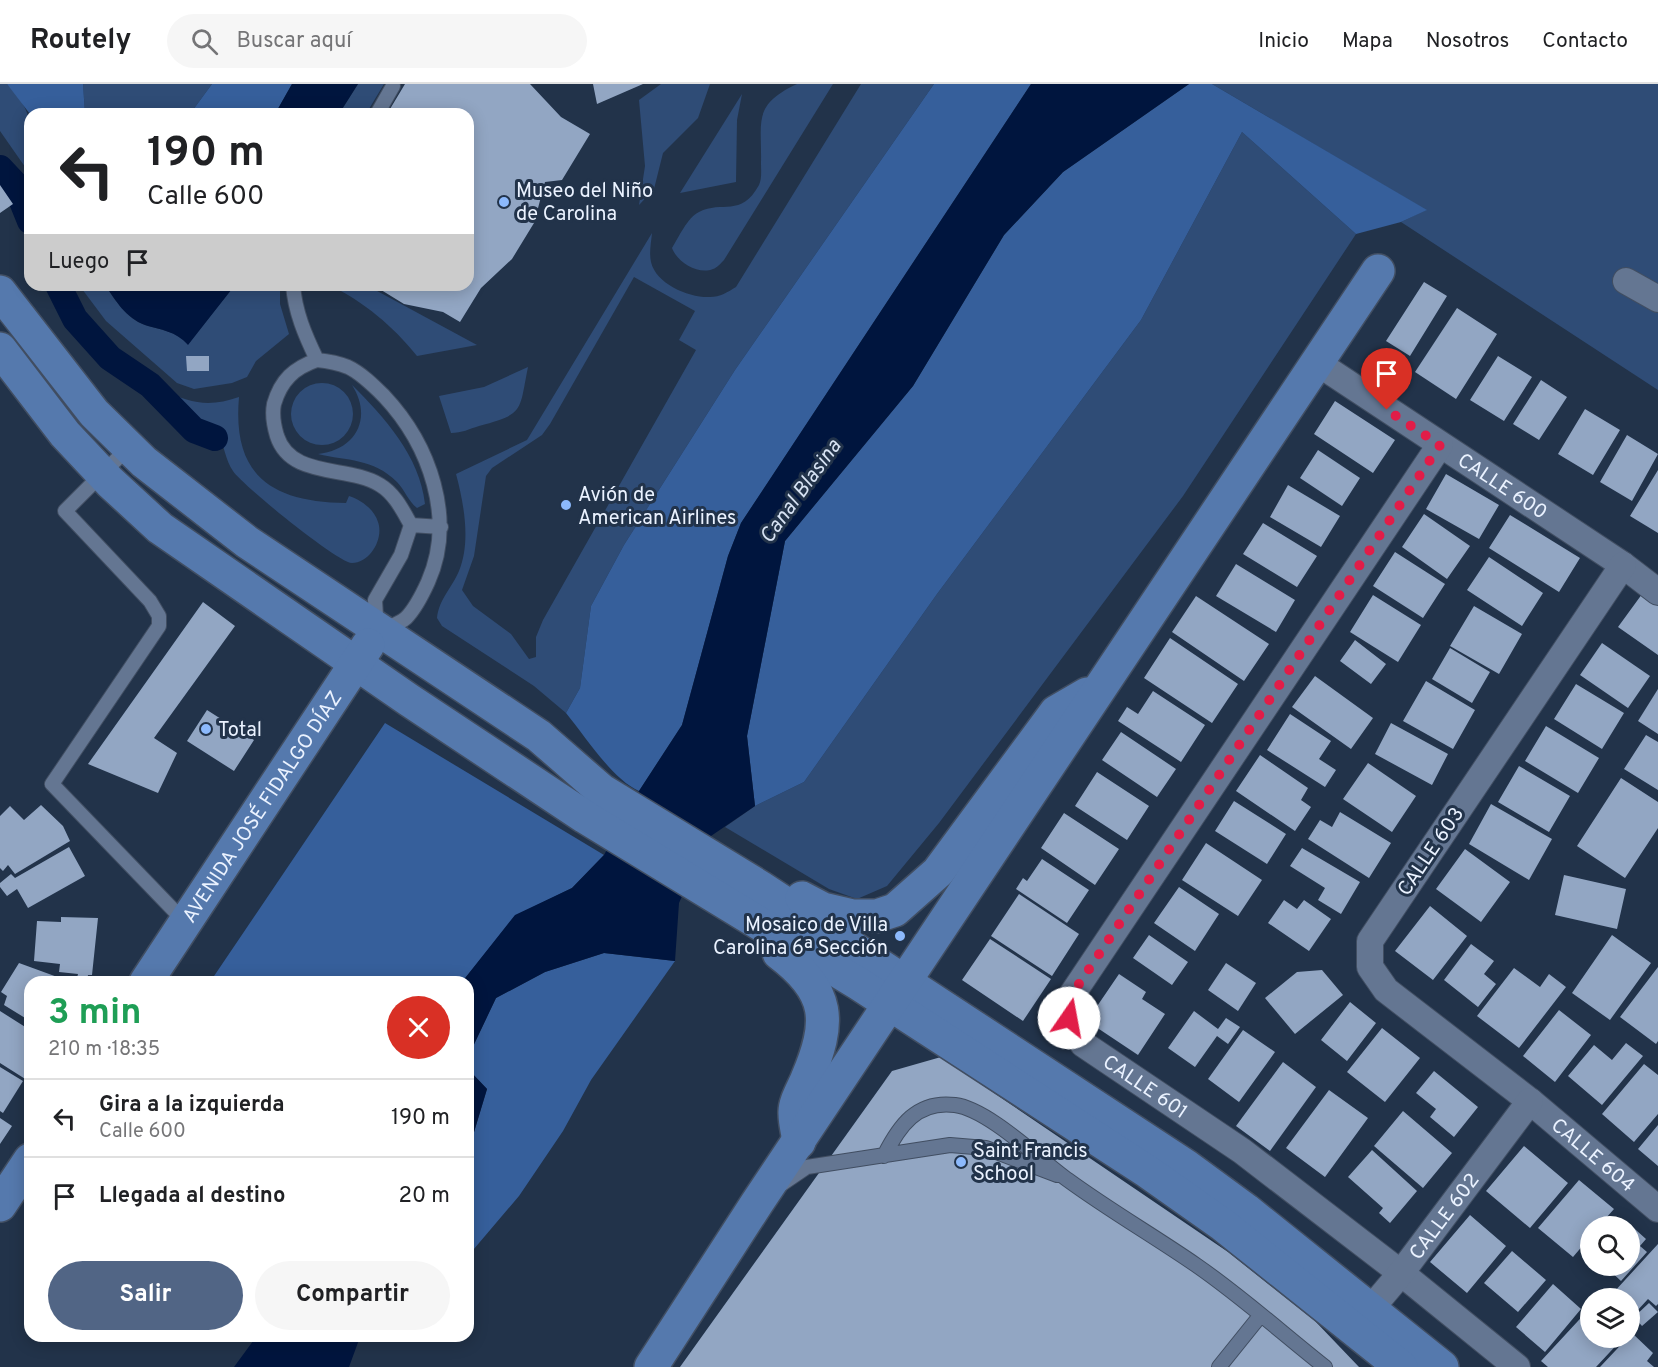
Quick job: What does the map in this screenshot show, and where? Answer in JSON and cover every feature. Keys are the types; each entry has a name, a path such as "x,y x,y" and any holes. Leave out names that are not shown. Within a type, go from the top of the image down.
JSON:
{"street":[{"path":"651,1367 1099,687 1378,272"},
{"path":"1626,281 1658,299"},
{"path":"0,292 94,413 129,447 247,542 377,631 538,736 593,803"},
{"path":"0,349 64,434 102,474 160,528 356,662 719,879 898,994 1223,1225 1363,1319 1399,1359 1442,1367"},
{"name":"CALLE 600","path":"1316,362 1623,565 1658,592"},
{"name":"CALLE 601","path":"1440,445 1073,993 1069,1018 1083,1044 1242,1151 1401,1273 1517,1367"},
{"name":"CALLE 603","path":"1530,1101 1386,990 1370,967 1370,941 1623,565"},
{"name":"AVENIDA JOSÉ FIDALGO DÍAZ","path":"150,976 377,631"},
{"path":"751,900 778,885 823,909 853,916 877,916 895,910 938,872 1056,712 1099,687"},
{"path":"751,900 759,937 810,980 821,1003 824,1024 818,1053 794,1112 799,1142"},
{"name":"CALLE 602","path":"1363,1319 1401,1273 1530,1101"},
{"name":"CALLE 604","path":"1530,1101 1658,1209"},
{"path":"0,1205 24,1169"}],"lane":[{"path":"380,108 393,86"},
{"path":"293,291 304,332 317,360"},
{"path":"317,360 350,368 374,386 396,409 416,440 440,505 441,527 437,562 424,591 406,618 377,631 375,600 401,555 411,525 399,503 383,487 366,477 306,465 292,458 280,444 273,411 278,391 289,375 302,365 317,360"},
{"path":"129,447 65,511 150,601 159,616 159,626 52,784 185,923"},
{"path":"411,525 441,527"},
{"path":"884,1156 898,1128 919,1109 956,1105 1020,1140 1067,1179 1198,1266 1325,1367"},
{"path":"757,1203 807,1167 950,1146 986,1148 1067,1179"},
{"path":"1219,1367 1260,1316"}],"shaded area":[{"path":"0,84 7,84 25,108 24,165 0,131"},
{"path":"7,84 83,84 85,108 25,108"},
{"path":"83,84 212,84 194,108 85,108"},
{"path":"212,84 292,84 278,108 194,108"},
{"path":"358,84 384,84 370,108 343,108"},
{"path":"661,84 710,84 698,118 663,153 654,189 639,205 645,166 639,100"},
{"path":"797,84 833,84 724,260 716,268 707,270 689,266 678,258 672,248 680,233 699,212 716,207 738,205 752,195 761,177 762,116 773,99"},
{"path":"861,84 934,84 735,370 624,545 591,606 580,688 566,713 534,686 442,626 437,618 443,599 459,571 465,548 464,510 456,474 527,440 652,233 651,262 659,277 666,283 683,292 702,297 717,296 736,287","holes":["634,277 695,311 679,340 696,350 543,620 536,637 536,657 529,659 511,634 473,606 462,590 474,556 486,476 492,468 542,435"]},
{"path":"934,84 1031,84 741,523 728,556 682,725 639,791 609,767 566,713 580,688 591,606 624,545 735,370"},
{"path":"1189,84 1212,84 1427,210 1401,222 1356,234 1242,132 1141,320 937,594 804,782 755,806 747,736 785,541 913,386 1004,235 1063,172"},
{"path":"1212,84 1658,84 1658,390 1401,222 1426,210"},
{"path":"742,94 737,120 736,182 680,193"},
{"path":"1242,132 1356,234 1183,496 939,823 887,886 857,899 829,889 725,827 755,806 804,782 937,594 1141,320"},
{"path":"84,291 109,291 132,318 173,334 188,344 230,291 280,291 280,304 289,334 256,361 247,377 232,383 194,389 177,383 106,321"},
{"path":"341,291 377,291 477,345 417,356 398,334 355,299"},
{"path":"528,367 521,402 512,414 462,432 451,433 439,396 484,387"},
{"path":"316,383 328,383 344,392 351,402 353,414 351,426 344,436 328,445 316,445 305,440 296,431 291,420 291,408 296,397 305,388"},
{"path":"352,385 399,438 416,470 425,504 417,508 397,482 379,468 318,454 342,446 357,430 361,409"},
{"path":"164,390 192,401 210,403 239,397 242,447 250,465 262,479 278,490 297,497 346,503 349,496 366,506 376,517 379,529 377,542 370,555 359,562 352,563 343,560 291,522 253,491 233,471 219,432 190,417"},
{"path":"385,723 604,855 572,888 515,916 467,976 214,976"},
{"path":"604,953 675,961 591,1080 563,1131 519,1196 474,1249 474,1132 487,1089 474,1075 474,1044 496,998 545,972"}],"water":[{"path":"292,84 358,84 343,108 278,108"},
{"name":"Canal Blasina","path":"1031,84 1189,84 1063,172 1004,235 913,386 785,541 747,736 755,806 708,838 679,903 675,961 604,953 545,972 496,998 474,1044 474,976 467,976 515,915 572,888 604,855 639,791 682,725 728,556 741,523"},
{"path":"109,291 230,291 188,345 173,334 138,322 122,308"},
{"path":"474,1075 487,1089 474,1132"},
{"path":"252,1342 358,1342 349,1367 234,1367"}],"building":[{"name":"Museo del Niño de Carolina","path":"405,84 530,84 561,117 590,134 562,180 545,182 534,223 512,259 481,288 460,322 443,312 404,304 383,291 474,291 474,108 391,108"},
{"path":"593,84 643,84 597,104"},
{"path":"0,185 13,204 0,213"},
{"path":"1424,282 1447,296 1410,356 1386,341"},
{"path":"1457,308 1497,334 1456,399 1415,372"},
{"path":"186,356 209,356 209,371 187,371"},
{"path":"1498,356 1532,377 1504,421 1470,400"},
{"path":"1541,380 1567,397 1539,440 1513,424"},
{"path":"1335,401 1395,440 1373,473 1314,434"},
{"path":"1585,409 1620,430 1593,475 1558,454"},
{"path":"1627,435 1658,454 1632,501 1600,482"},
{"path":"1318,450 1360,478 1342,506 1300,478"},
{"path":"1658,470 1658,533 1630,516"},
{"path":"1446,474 1499,505 1479,539 1426,509"},
{"path":"1288,485 1340,516 1321,547 1270,517"},
{"path":"1424,514 1470,546 1447,579 1402,547"},
{"path":"1510,515 1580,558 1559,592 1489,548"},
{"path":"1263,523 1317,556 1297,587 1243,554"},
{"path":"1395,552 1445,584 1423,618 1373,586"},
{"path":"1489,557 1543,593 1522,626 1467,590"},
{"path":"1236,564 1295,600 1276,632 1216,596"},
{"path":"1645,590 1658,599 1658,655 1618,627"},
{"path":"1373,595 1421,625 1398,662 1350,632"},
{"path":"1196,596 1269,644 1244,681 1172,632"},
{"path":"203,602 235,626 154,738 177,753 158,793 88,764"},
{"path":"1474,606 1522,634 1499,674 1450,646"},
{"path":"1170,638 1238,684 1212,723 1144,678"},
{"path":"1355,640 1386,664 1371,684 1340,661"},
{"path":"1602,643 1650,676 1628,708 1580,675"},
{"path":"1450,648 1490,672 1472,703 1432,679"},
{"path":"1315,676 1373,718 1351,749 1292,707"},
{"path":"1426,681 1475,710 1453,749 1403,721"},
{"path":"1576,684 1624,713 1602,749 1554,719"},
{"path":"1658,689 1658,734 1638,721"},
{"path":"1153,691 1205,725 1181,762 1118,721 1127,707 1138,714"},
{"path":"207,710 254,740 234,771 187,741"},
{"path":"1290,714 1331,741 1319,759 1336,770 1325,787 1267,750"},
{"path":"1391,723 1448,754 1432,785 1375,754"},
{"path":"1546,726 1599,758 1578,793 1525,761"},
{"path":"1121,732 1176,769 1157,797 1102,760"},
{"path":"1646,735 1658,742 1658,790 1624,769"},
{"path":"1260,755 1308,788 1301,800 1311,807 1295,831 1236,791"},
{"path":"1368,763 1416,796 1392,832 1343,799"},
{"path":"1519,766 1570,796 1549,832 1498,802"},
{"path":"1097,772 1149,806 1127,840 1075,806"},
{"path":"1621,778 1658,802 1658,828 1625,878 1577,846"},
{"path":"1234,801 1286,834 1267,864 1215,831"},
{"path":"1491,804 1552,839 1529,880 1469,844"},
{"path":"41,805 63,826 70,841 15,874 8,865 3,871 0,868 0,816 10,806 24,820"},
{"path":"1340,812 1391,843 1369,878 1308,839 1320,820 1332,827"},
{"path":"1064,813 1119,849 1095,885 1041,848"},
{"path":"1206,843 1262,880 1238,916 1182,880"},
{"path":"69,847 85,876 28,908 17,889 7,896 0,887 0,883 11,874 15,878"},
{"path":"1302,848 1360,882 1341,914 1318,900 1325,888 1290,866"},
{"path":"1465,849 1510,882 1481,922 1436,889"},
{"path":"1042,859 1089,890 1067,923 1016,889 1023,878 1027,881"},
{"path":"1564,875 1626,889 1617,929 1555,915"},
{"path":"1179,887 1219,914 1195,951 1154,923"},
{"path":"1019,894 1079,934 1052,976 991,936"},
{"path":"1284,900 1297,909 1304,900 1331,919 1309,951 1268,923"},
{"path":"1430,906 1467,936 1433,980 1395,951"},
{"path":"61,917 98,918 92,975 78,976 78,974 59,972 60,964 34,961 37,921 61,922"},
{"path":"1149,935 1188,962 1172,985 1133,958"},
{"path":"1612,935 1651,963 1610,1020 1572,993"},
{"path":"990,939 1051,979 1023,1021 962,980"},
{"path":"1471,944 1494,961 1484,974 1496,984 1478,1007 1444,980"},
{"path":"19,963 55,976 24,976 24,1017 4,1005 7,996 1,992"},
{"path":"1226,963 1256,983 1238,1011 1208,990"},
{"path":"1658,967 1658,1041 1656,1044 1620,1017"},
{"path":"1514,968 1540,987 1549,974 1566,987 1519,1048 1477,1016"},
{"path":"1322,970 1343,995 1295,1034 1265,998 1297,972"},
{"path":"1119,974 1146,992 1142,999 1165,1014 1138,1055 1087,1021"},
{"path":"1350,1002 1376,1023 1347,1061 1321,1040"},
{"path":"1559,1010 1591,1035 1555,1082 1523,1056"},
{"path":"0,1011 24,1026 24,1078 0,1063"},
{"path":"1194,1011 1218,1029 1226,1018 1240,1027 1228,1044 1217,1036 1195,1067 1168,1048"},
{"path":"1382,1028 1420,1058 1385,1102 1347,1072"},
{"path":"1243,1030 1275,1052 1239,1102 1208,1079"},
{"path":"1626,1043 1643,1056 1602,1105 1568,1076 1594,1045 1612,1060"},
{"name":"Saint Francis School","path":"941,1057 1228,1252 1315,1321 1359,1367 680,1367 892,1071"},
{"path":"1283,1062 1316,1087 1270,1151 1236,1126"},
{"path":"1644,1064 1658,1075 1658,1114 1634,1142 1602,1114"},
{"path":"0,1067 23,1081 3,1113 0,1111"},
{"path":"1434,1071 1478,1107 1454,1137 1430,1117 1436,1109 1416,1093"},
{"path":"1329,1090 1368,1118 1325,1177 1286,1148"},
{"path":"1403,1111 1452,1153 1423,1188 1374,1146"},
{"path":"0,1118 12,1126 0,1144"},
{"path":"1658,1125 1658,1166 1638,1149"},
{"path":"1524,1146 1568,1183 1530,1228 1486,1191"},
{"path":"1372,1150 1417,1191 1390,1223 1379,1213 1383,1208 1348,1177"},
{"path":"1579,1180 1614,1209 1608,1216 1580,1216 1580,1249 1573,1257 1538,1228"},
{"path":"1470,1215 1506,1246 1467,1293 1430,1262"},
{"path":"1640,1234 1646,1239 1640,1246"},
{"path":"1658,1244 1658,1304 1656,1306 1648,1299 1640,1308 1640,1288 1618,1288 1629,1276 1640,1276 1640,1264"},
{"path":"1640,1246 1647,1252 1640,1260"},
{"path":"1512,1251 1546,1280 1518,1312 1484,1283"},
{"path":"1616,1276 1625,1276 1621,1281"},
{"path":"1553,1284 1580,1308 1545,1352 1516,1327"},
{"path":"1649,1303 1658,1312 1642,1326 1640,1311"},
{"path":"1580,1319 1580,1348 1614,1348 1596,1367 1548,1367 1541,1361"},
{"path":"1640,1341 1653,1353 1647,1361 1654,1367 1600,1367 1618,1348 1640,1348"}],"waterway":[{"path":"0,168 15,184 24,206"},
{"path":"61,291 75,319 110,358 150,385 194,430 215,438"}],"place":[{"name":"Museo del Niño de Carolina","path":"504,202"},
{"name":"Avión de American Airlines","path":"566,505"},
{"name":"Total","path":"206,729"},
{"name":"Mosaico de Villa Carolina 6ª Sección","path":"900,936"},
{"name":"Saint Francis School","path":"961,1162"}],"route":[{"path":"1069,1018 1073,993 1440,445 1387,410"}]}
